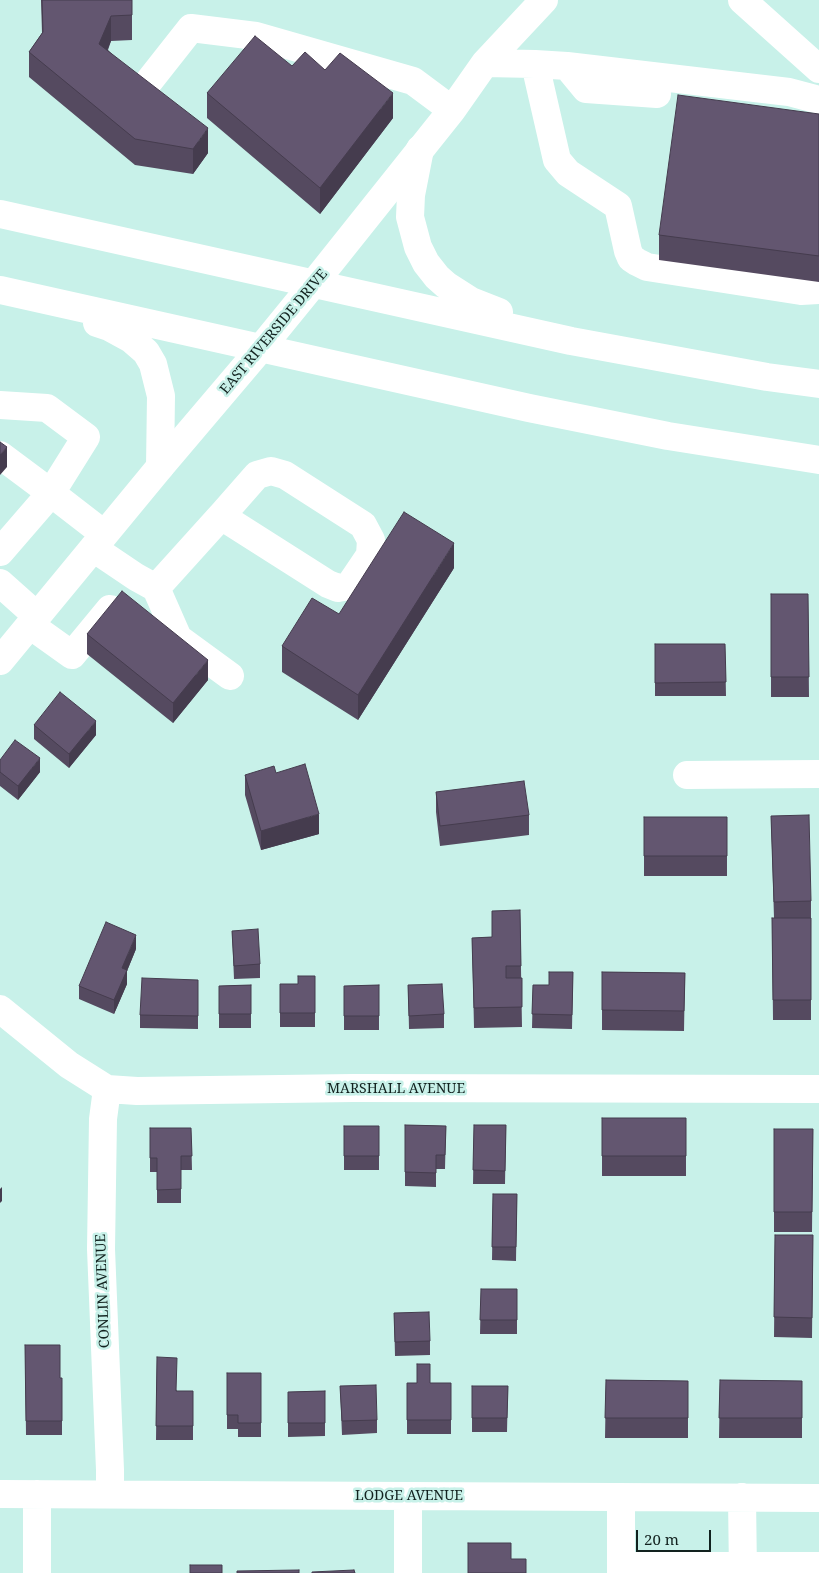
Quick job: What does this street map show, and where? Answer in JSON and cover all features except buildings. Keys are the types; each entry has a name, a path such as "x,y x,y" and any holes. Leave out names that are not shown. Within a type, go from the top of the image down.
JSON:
{"main road":[{"name":"EAST RIVERSIDE DRIVE","path":"0,661 314,284 452,110 486,63 544,0"},
{"path":"742,0 819,69"},
{"path":"150,80 191,28 256,36 413,81 452,110"},
{"path":"486,63 567,66 789,92 819,100"},
{"path":"535,64 557,160 568,173 618,206 628,252 636,262 647,267 801,291 819,290"},
{"path":"567,66 586,89 764,103 789,92"},
{"path":"420,149 411,195 410,217 418,247 426,263 446,285 471,301 570,340"},
{"path":"0,214 570,340 767,377 819,384"},
{"path":"2,290 529,408 668,436 819,460"},
{"path":"2,290 109,327 130,339 146,352 153,364 161,396 160,467"},
{"path":"0,405 47,408 86,437 50,493 0,552"},
{"path":"0,455 50,493 98,541 146,582 178,638 230,676"},
{"path":"0,583 33,621 72,655 146,582 221,516 257,475 270,471 285,474 363,525 371,540 370,555 349,586 338,588 328,584 221,516"},
{"path":"687,775 819,774"},
{"name":"MARSHALL AVENUE","path":"0,1009 69,1065 107,1089 137,1091 353,1088 819,1089"},
{"name":"CONLIN AVENUE","path":"107,1089 103,1119 100,1249 110,1494"},
{"name":"LODGE AVENUE","path":"0,1494 819,1498"},
{"path":"36,1494 37,1573"},
{"path":"408,1496 408,1573"},
{"path":"621,1497 621,1570 806,1569"},
{"path":"742,1497 743,1570"}]}
